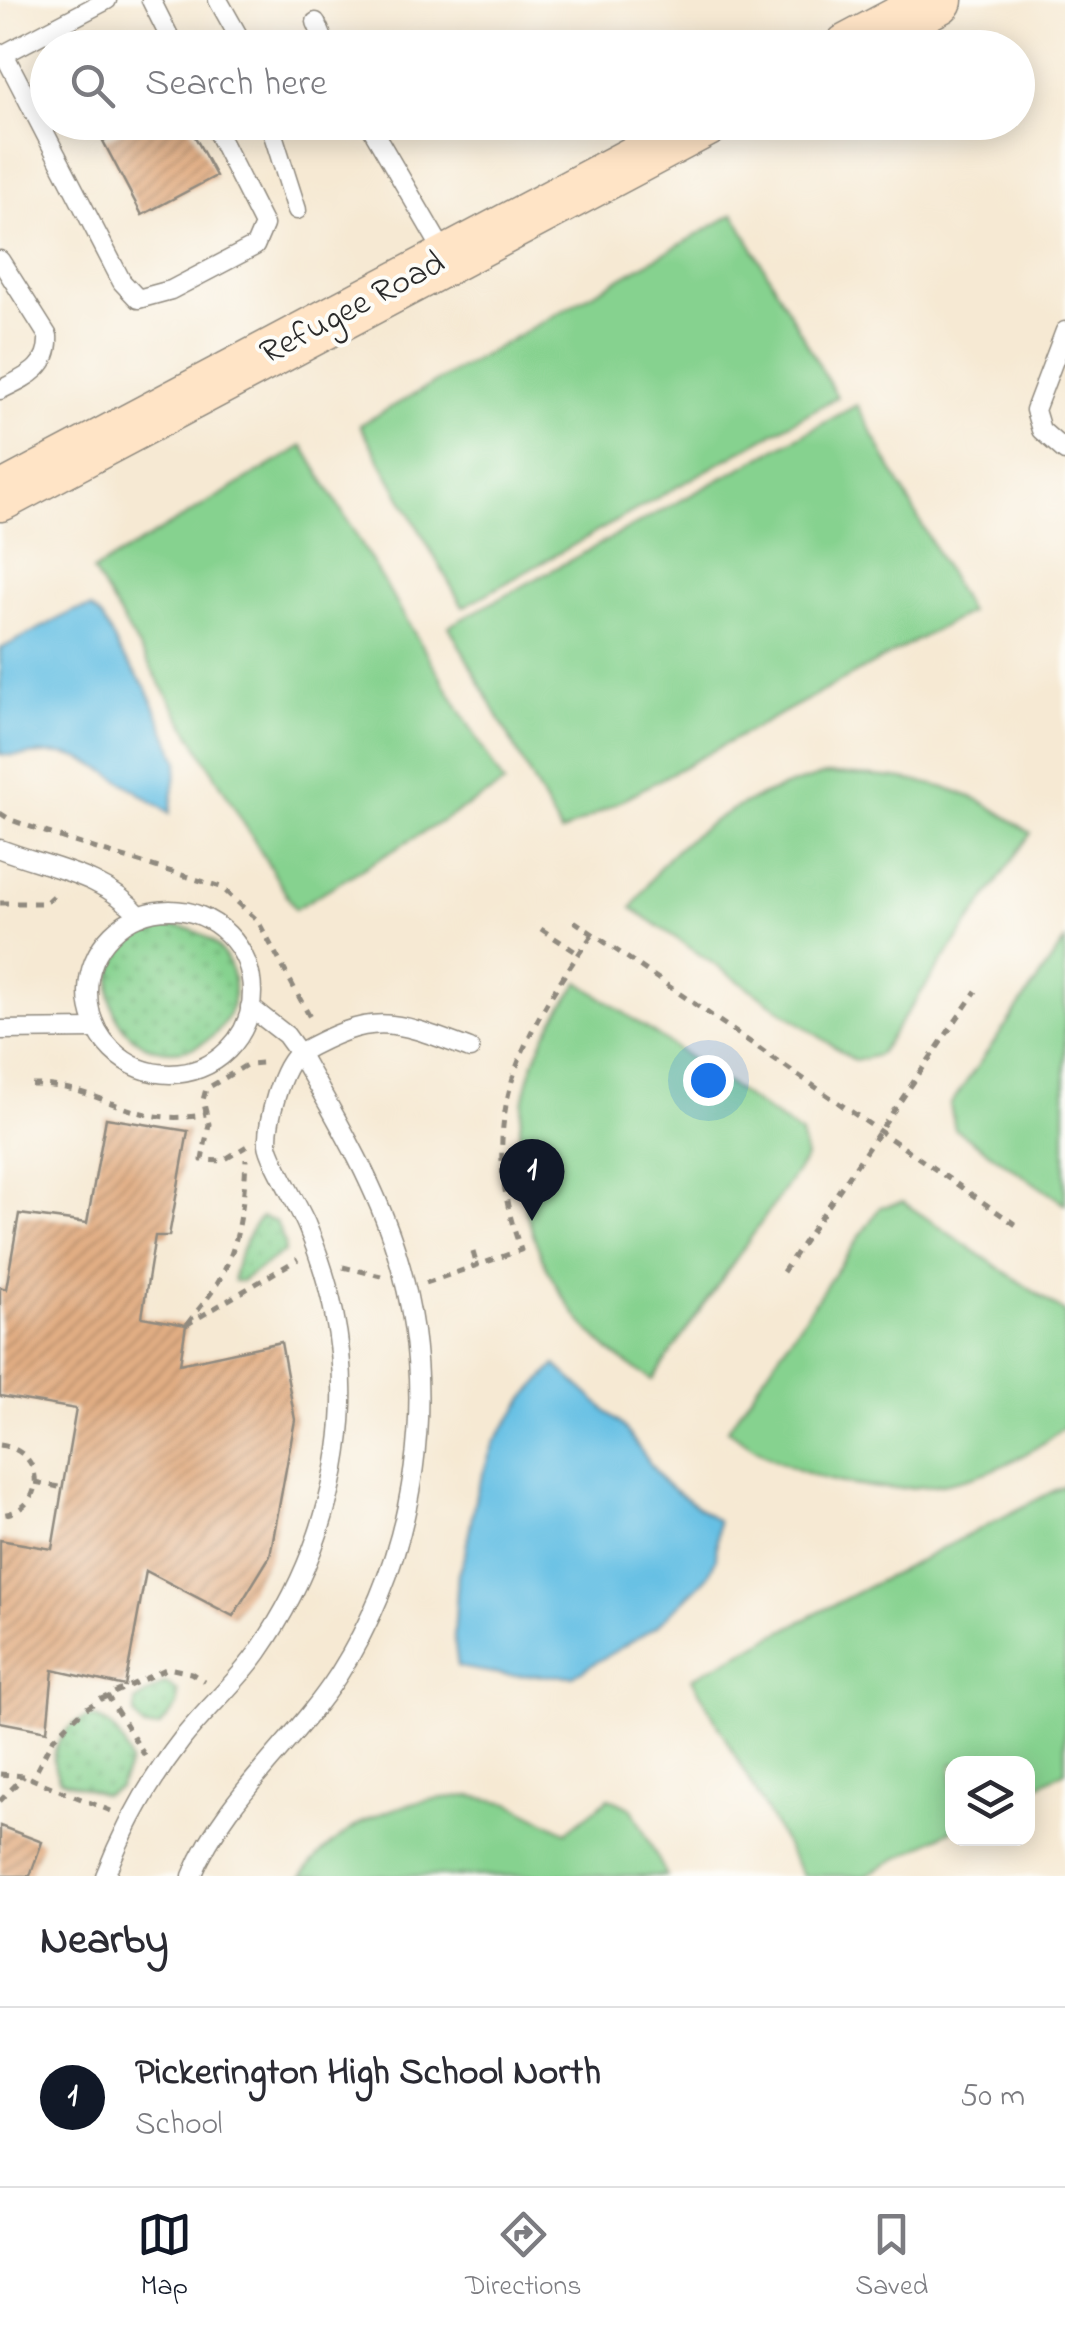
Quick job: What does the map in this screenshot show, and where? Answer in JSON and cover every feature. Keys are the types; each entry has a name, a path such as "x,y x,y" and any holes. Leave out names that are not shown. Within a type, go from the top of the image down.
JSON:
{"main road":[{"path":"882,30 938,0"},
{"name":"Refugee Road","path":"0,497 672,140"}],"lane":[{"path":"50,30 107,0"},
{"path":"151,0 161,30"},
{"path":"218,0 235,30"},
{"path":"316,22 319,30"},
{"path":"30,40 2,55 30,93"},
{"path":"56,140 122,282 138,299 171,290 255,246 264,225 221,140"},
{"path":"275,140 297,210"},
{"path":"379,140 448,259"},
{"path":"0,260 48,336 49,350 38,370 0,390"},
{"path":"1065,330 1035,410 1041,430 1065,451"},
{"path":"0,848 78,873 127,900 140,916"},
{"path":"167,910 194,913 219,925 238,944 250,968 250,1007 248,1022 234,1045 213,1063 188,1073 160,1074 134,1067 112,1051 96,1029 88,1003 90,976 100,950 117,930 140,916 167,910"},
{"path":"192,1876 214,1832 240,1794 312,1714 341,1671 397,1548 414,1473 421,1393 417,1350 396,1249 357,1157 294,1058 286,1035 250,1007"},
{"path":"106,1876 156,1775 257,1653 307,1567 336,1463 342,1402 334,1323 321,1263 307,1225 268,1146 281,1078 294,1058 322,1040 370,1022 407,1025 470,1049"},
{"path":"0,1030 96,1029"}],"path":[{"path":"0,814 56,836 221,887 258,921 322,1040"},
{"path":"0,903 45,903 78,873"},
{"path":"574,921 1019,1228"},
{"path":"541,928 578,954"},
{"path":"294,1058 248,1064 202,1095 209,1124 200,1160 222,1161 249,1144 243,1214 226,1264 221,1278 186,1325 298,1259 430,1283 521,1250 502,1173 509,1092 516,1062 542,1007 593,934"},
{"path":"783,1272 976,991"},
{"path":"260,1079 262,1063"},
{"path":"32,1085 81,1090 154,1118 206,1114"},
{"path":"246,1159 254,1172"},
{"path":"292,1246 303,1276"},
{"path":"472,1252 477,1266"},
{"path":"426,1268 430,1283"},
{"path":"0,1445 22,1452 34,1471 35,1482 28,1502 19,1510 0,1515"},
{"path":"35,1482 63,1488"},
{"path":"0,1801 28,1778 42,1754 82,1710 157,1670 181,1669 206,1683 216,1670"},
{"path":"107,1696 146,1756"},
{"path":"139,1766 152,1747"},
{"path":"0,1774 28,1778 111,1811"},
{"path":"106,1824 116,1802"}],"green space":[{"path":"734,214 837,397 463,607 360,425"},
{"path":"857,405 969,612 561,833 449,626"},
{"path":"303,446 504,784 295,909 93,571"},
{"path":"827,774 884,777 940,786 983,803 1031,833 878,1055 855,1061 632,908 664,863 704,827 763,795"},
{"path":"172,927 196,932 216,945 229,965 234,989 229,1013 216,1033 196,1046 172,1051 148,1046 128,1033 115,1013 110,989 115,965 128,945 148,932"},
{"path":"1065,941 1065,1204 955,1129 950,1105"},
{"path":"579,982 801,1134 806,1158 652,1380 607,1349 574,1312 551,1277 524,1198 519,1157 521,1115 530,1074 550,1027"},
{"path":"903,1202 1065,1313 1065,1426 1034,1449 965,1479 891,1488 816,1476 773,1459 727,1430 880,1207"},
{"path":"262,1217 276,1222 285,1244 284,1252 241,1281 234,1281 243,1247"},
{"path":"1065,1485 1065,1771 1035,1787 1035,1756 945,1756 945,1834 864,1876 803,1876 692,1678"},
{"path":"165,1683 178,1692 177,1706 160,1727 144,1728 135,1715 135,1702"},
{"path":"91,1717 106,1723 117,1734 130,1763 119,1787 104,1795 60,1780 54,1760 64,1733"},
{"path":"471,1796 509,1803 566,1832 609,1798 632,1809 667,1876 302,1876 336,1840 376,1816 422,1801"}],"water":[{"path":"91,608 102,618 147,689 178,761 170,813 84,760 54,753 0,754 0,649 74,611"},
{"path":"556,1365 624,1427 664,1483 718,1521 716,1558 708,1576 657,1626 573,1676 505,1675 458,1667 454,1637 458,1574 476,1494 494,1442 528,1394"}],"building":[{"path":"197,140 216,176 142,215 103,141"},
{"path":"106,1118 188,1131 169,1236 155,1236 142,1317 186,1325 180,1364 281,1342 295,1420 270,1556 233,1616 146,1571 125,1686 53,1670 47,1731 0,1722 0,1540 52,1549 76,1409 0,1396 0,1287 6,1289 19,1214 87,1223"},
{"path":"0,1826 42,1842 30,1876 0,1876"}],"place":[{"name":"Pickerington High School North","path":"532,1221"}]}
